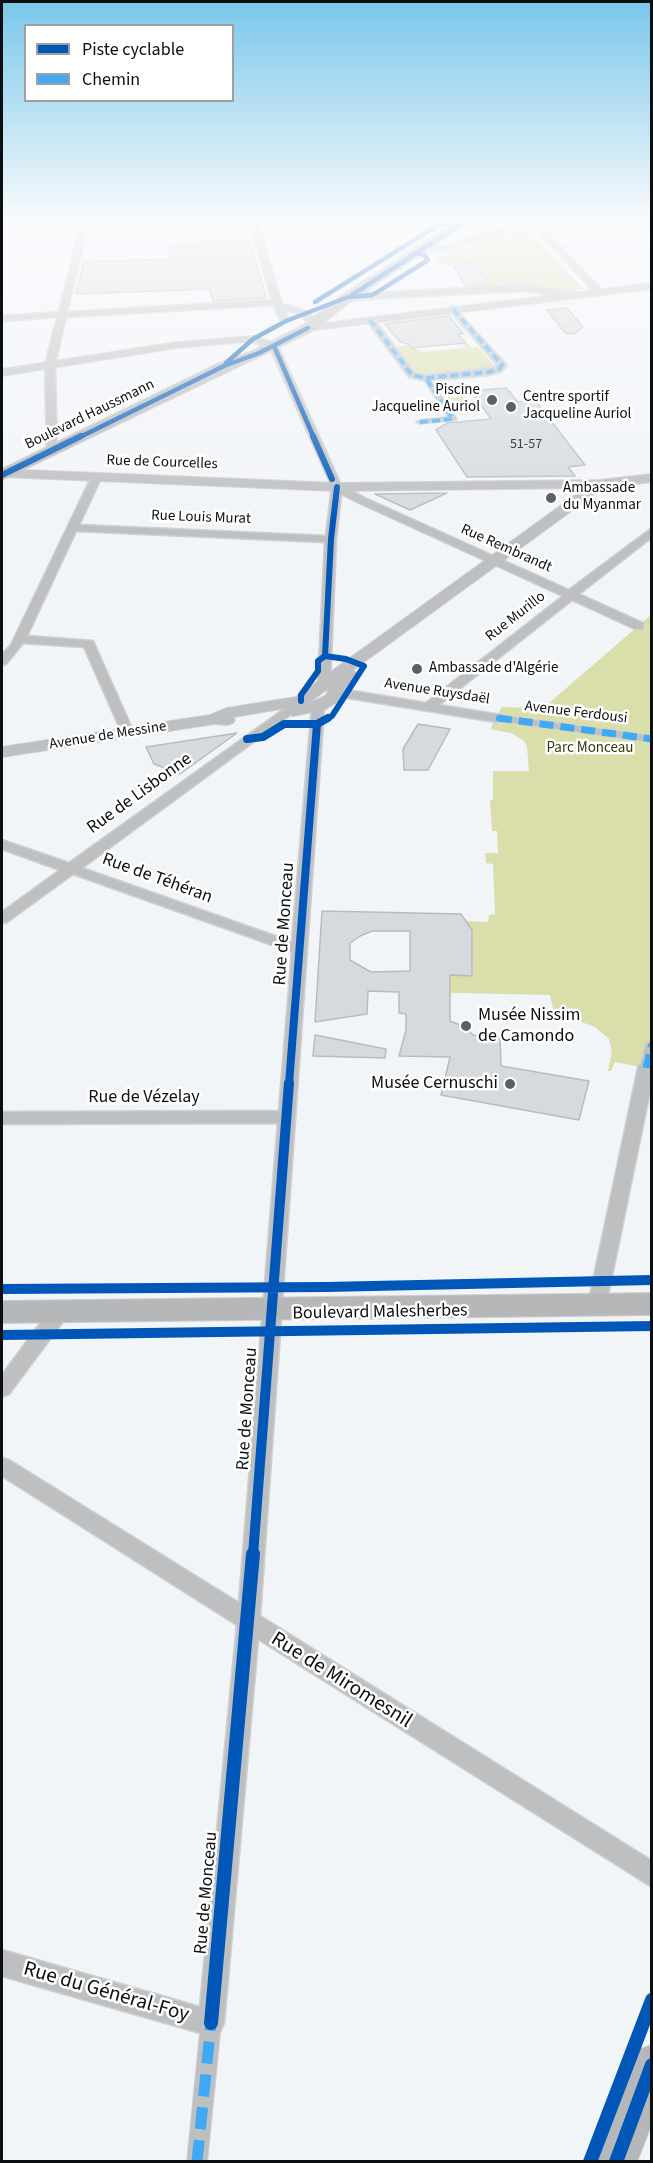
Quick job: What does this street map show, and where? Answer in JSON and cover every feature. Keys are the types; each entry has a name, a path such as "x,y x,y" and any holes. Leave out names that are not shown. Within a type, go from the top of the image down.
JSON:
{"main road":[{"name":"Boulevard Haussmann","path":"224,366 240,348 285,321 309,321"},
{"name":"Boulevard Haussmann","path":"3,474 224,366 274,346 309,321"},
{"name":"Boulevard Malesherbes","path":"2,1312 651,1304"},
{"path":"616,2162 651,2065"}],"street":[{"path":"52,450 50,365 61,319"},
{"path":"305,319 309,321 378,319"},
{"path":"370,320 411,375 426,378 490,372 502,365 462,319"},
{"path":"2,374 177,345 253,339 274,346 332,488 331,699 318,707"},
{"path":"420,422 453,419 426,378"},
{"name":"Rue de Courcelles","path":"3,474 332,488 362,494"},
{"path":"2,661 19,639 97,477"},
{"path":"362,494 599,484 651,478"},
{"path":"301,701 330,688 359,659 599,484"},
{"name":"Rue Rembrandt","path":"362,494 496,561 639,626"},
{"name":"Rue Louis Murat","path":"71,528 331,538"},
{"name":"Rue Murillo","path":"428,707 651,531"},
{"path":"19,639 89,644 128,733"},
{"name":"Avenue Ruysdaël","path":"330,688 496,718"},
{"name":"Avenue de Messine","path":"2,752 214,719 227,713 301,701"},
{"name":"Rue de Lisbonne","path":"2,919 301,701"},
{"name":"Avenue de Messine","path":"214,719 231,721 318,707"},
{"name":"Rue de Monceau","path":"197,2162 248,1623 318,707"},
{"name":"Avenue Ferdousi","path":"496,718 651,739"},
{"name":"Rue de Téhéran","path":"2,844 300,950"},
{"path":"597,1305 651,1044"},
{"name":"Rue de Vézelay","path":"2,1118 287,1117"},
{"path":"2,1389 60,1311"},
{"name":"Rue de Miromesnil","path":"2,1466 651,1875"},
{"name":"Rue du Général-Foy","path":"2,1963 211,2023"}],"green space":[{"path":"463,344 468,344 471,348 478,347 494,366 490,370 456,371 457,373 432,375 417,373 395,347 408,345 423,352 466,348"},
{"path":"465,396 477,412 457,414 446,398"},
{"name":"Parc Monceau","path":"651,615 651,1069 615,1062 611,1071 608,1071 612,1051 609,1039 595,1027 554,1012 550,995 413,992 443,975 473,976 473,964 468,964 464,921 488,922 489,915 495,914 493,864 486,863 485,853 498,853 497,831 492,831 490,800 493,800 493,771 529,771 527,747 524,741 511,733 490,729 502,707 533,708 549,703"}],"building":[{"path":"425,319 451,319 464,334 458,334 466,343 411,348 408,344 400,342 385,324"},
{"path":"554,319 576,319 583,327 574,334 565,333"},
{"path":"506,388 518,402 535,400 585,465 568,467 575,476 467,477 436,430 447,423 491,419 471,391"},
{"path":"447,493 410,510 375,494"},
{"path":"418,724 450,729 428,770 404,770 403,749"},
{"path":"237,733 180,774 154,764 146,747"},
{"path":"322,911 461,914 472,930 472,976 450,975 450,1021 463,1026 473,1035 500,1036 501,1066 589,1081 579,1120 441,1095 450,1057 399,1056 406,1030 406,1014 399,1013 399,992 368,991 367,1014 315,1022","holes":["372,931 410,931 410,971 371,972 350,960 350,943 360,936"]},
{"path":"315,1035 386,1049 385,1058 313,1056"}],"marked path":[{"path":"370,320 412,375 426,378 490,372 499,369 502,365 462,319"},
{"path":"420,422 453,419 426,378"},
{"path":"496,718 652,739"},
{"path":"646,1068 652,1044"},
{"path":"197,2162 211,2023"}],"cycle path":[{"path":"226,363 253,339 291,319"},
{"path":"2,475 224,366 259,353 308,328"},
{"path":"274,346 332,479"},
{"path":"325,656 331,539 337,487"},
{"path":"247,739 263,737 284,724 317,724 332,716 364,666 346,659 325,656 318,661 318,671 301,695 301,701"},
{"path":"211,2023 248,1623 317,724"},
{"path":"2,1289 326,1287 652,1280"},
{"path":"2,1335 652,1326"},
{"path":"590,2162 652,2000"},
{"path":"616,2162 652,2065"}],"place":[{"name":"Piscine Jacqueline Auriol","path":"492,400"},
{"name":"Centre sportif Jacqueline Auriol","path":"511,407"},
{"name":"Ambassade du Myanmar","path":"551,498"},
{"name":"Ambassade d'Algérie","path":"417,669"},
{"name":"Musée Nissim de Camondo","path":"466,1026"},
{"name":"Musée Cernuschi","path":"510,1084"}]}
